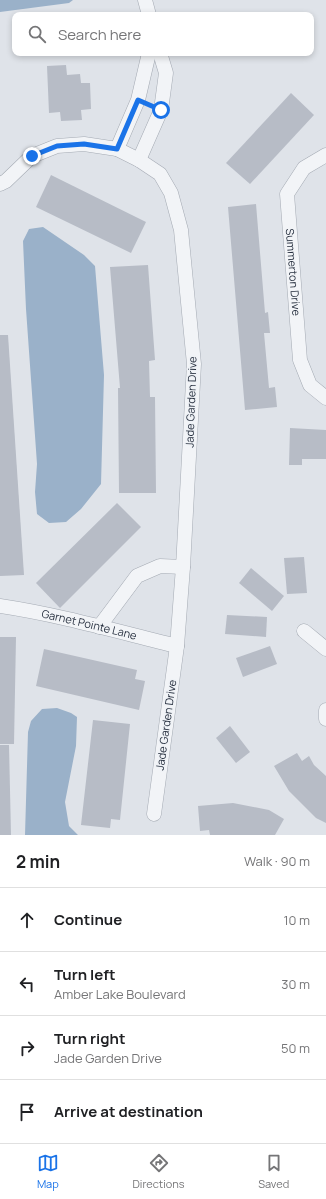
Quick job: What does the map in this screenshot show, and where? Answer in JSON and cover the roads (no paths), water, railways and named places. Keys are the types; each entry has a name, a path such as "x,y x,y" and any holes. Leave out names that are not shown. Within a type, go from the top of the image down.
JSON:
{"street":[{"path":"145,0 148,12"},
{"path":"117,149 138,100 149,56"},
{"path":"139,160 161,110 166,73 161,56"},
{"path":"138,100 161,110"},
{"name":"Jade Garden Drive","path":"0,184 6,181 32,156 57,146 84,144 117,149 139,160 160,174 171,193 181,230 194,364 183,567 177,646 154,814"},
{"name":"Summerton Drive","path":"326,155 304,168 287,194 300,360 310,385 326,398"},
{"path":"99,627 137,576 160,566 183,567"},
{"name":"Garnet Pointe Lane","path":"0,606 99,627 177,646"},
{"path":"304,631 326,649"},
{"path":"326,710 326,719"}],"water":[{"path":"0,0 73,0 69,3 0,12"},
{"path":"43,227 84,255 95,266 104,375 101,484 81,509 66,522 49,523 37,514 35,492 37,464 26,309 23,241 29,229"},
{"path":"57,708 77,717 76,746 65,802 69,826 78,835 25,835 28,732 31,721 42,709"}]}
